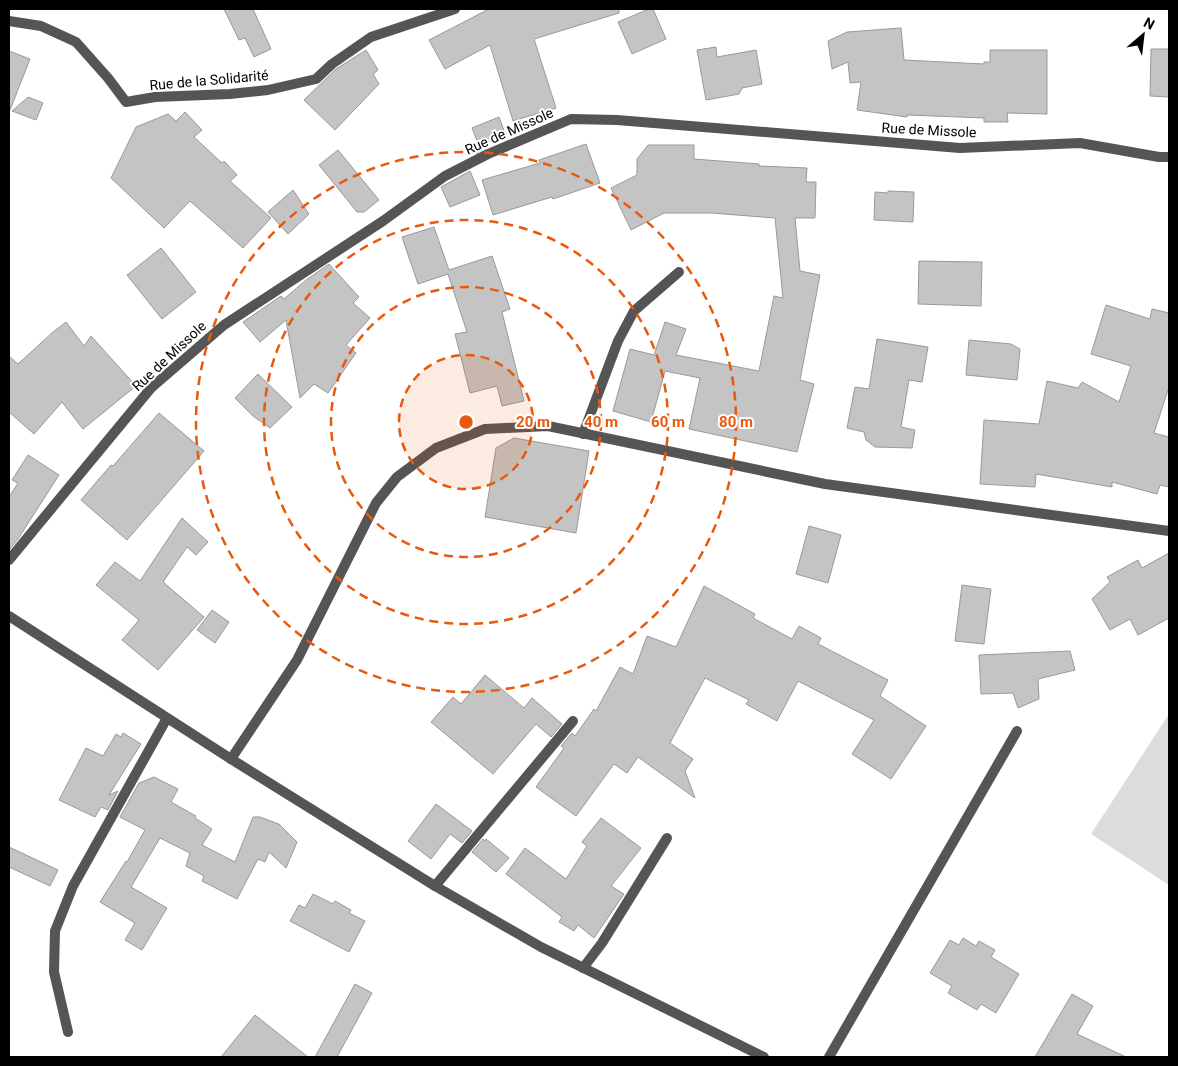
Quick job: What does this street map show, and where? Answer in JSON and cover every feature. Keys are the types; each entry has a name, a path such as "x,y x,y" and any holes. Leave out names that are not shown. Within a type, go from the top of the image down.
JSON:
{"street":[{"name":"Rue de la Solidarité","path":"9,21 41,26 76,42 108,78 126,102 155,97 230,94 268,90 316,79 332,64 372,37 455,9"},
{"name":"Rue de Missole","path":"9,560 151,388 224,325 384,221 445,176 488,154 571,119 618,120 960,148 1080,143 1159,157 1169,157"},
{"path":"583,434 618,341 634,311 679,272"},
{"path":"231,759 298,660 376,502 397,477 436,448 485,429 548,426 825,484 1169,531"},
{"path":"9,616 231,759 435,886 541,947 764,1057"},
{"path":"68,1032 54,972 55,931 73,886 167,718"},
{"path":"435,886 572,721"},
{"path":"829,1057 1017,731"},
{"path":"583,968 602,942 667,838"}],"shaded area":[{"path":"1169,714 1169,885 1091,834"}],"building":[{"path":"224,9 253,9 271,49 254,57 245,38 239,40"},
{"path":"489,9 619,9 619,13 534,39 556,108 513,121 490,45 445,69 429,40"},
{"path":"653,9 666,39 632,54 618,22"},
{"path":"901,28 904,60 984,64 984,62 990,62 990,50 1047,50 1047,114 1007,113 1008,122 984,122 984,118 907,115 907,117 857,110 861,82 850,83 848,62 832,69 828,41 847,32"},
{"path":"716,47 717,57 756,50 762,84 742,88 739,94 706,100 697,50"},
{"path":"1151,49 1169,49 1169,97 1150,96"},
{"path":"366,50 378,70 373,74 379,84 335,130 304,100 336,69"},
{"path":"9,51 30,59 10,110 9,109"},
{"path":"28,97 43,103 36,120 12,111"},
{"path":"185,112 202,130 194,137 222,163 224,161 237,175 230,181 271,218 243,248 190,201 164,228 111,178 136,127 168,114 176,121"},
{"path":"499,117 506,136 479,146 472,128"},
{"path":"586,144 600,183 553,199 552,197 493,215 482,180 540,163 539,160"},
{"path":"648,145 694,145 694,159 759,164 759,166 807,168 806,182 816,182 815,218 795,218 800,271 820,275 800,380 814,384 797,452 689,429 700,378 665,371 651,422 613,411 630,349 654,355 665,322 686,329 676,355 759,371 774,296 783,298 775,218 711,213 664,213 631,230 611,188 637,175 637,159"},
{"path":"338,150 379,200 364,212 357,212 319,165"},
{"path":"470,171 480,195 450,207 441,187"},
{"path":"293,190 309,214 288,234 268,212"},
{"path":"888,191 914,192 913,222 874,220 875,192 888,193"},
{"path":"434,227 449,270 492,256 510,309 502,312 524,401 502,406 497,386 470,393 455,334 467,332 448,274 418,284 402,237"},
{"path":"161,248 196,292 162,319 127,275"},
{"path":"919,261 982,262 981,306 918,304"},
{"path":"329,264 359,297 353,303 370,318 346,345 356,353 328,393 314,384 300,398 286,320 260,342 243,322 281,296 284,299"},
{"path":"1106,305 1150,319 1152,309 1169,313 1169,387 1154,433 1169,437 1169,487 1160,485 1157,494 1112,482 1112,487 1036,474 1035,487 980,484 984,420 1039,424 1047,381 1078,388 1082,382 1119,402 1131,366 1091,354"},
{"path":"66,322 84,346 91,336 136,386 83,429 62,402 34,434 9,412 9,356 18,364"},
{"path":"877,339 928,347 922,382 909,380 901,427 915,430 912,448 875,447 866,440 864,432 847,428 855,387 869,389"},
{"path":"969,340 1011,344 1020,349 1017,380 966,375"},
{"path":"258,374 292,407 270,428 253,416 235,398"},
{"path":"159,413 204,451 127,540 81,500"},
{"path":"514,438 589,451 576,533 485,517 496,448"},
{"path":"28,455 59,475 9,550 9,497 18,483 12,480"},
{"path":"182,518 208,542 196,555 187,547 163,582 204,617 158,670 122,640 139,620 96,585 115,562 140,581"},
{"path":"809,526 841,535 828,583 796,574"},
{"path":"1169,553 1169,618 1138,635 1130,619 1110,630 1092,599 1110,582 1107,577 1138,560 1142,568"},
{"path":"962,585 991,589 984,644 955,641"},
{"path":"704,586 755,614 753,618 792,639 799,626 821,638 818,644 888,680 880,696 926,726 891,779 852,754 874,720 798,681 777,721 746,704 749,700 705,678 670,743 693,759 685,771 695,798 638,757 627,773 614,764 576,816 536,787 564,748 561,746 572,733 575,736 594,709 596,711 620,667 633,674 647,636 676,647"},
{"path":"212,610 229,622 215,643 197,630"},
{"path":"1070,651 1075,670 1038,679 1039,699 1018,708 1013,693 981,694 979,655"},
{"path":"485,675 524,708 532,698 562,724 551,737 536,724 493,774 431,722 453,697 461,704"},
{"path":"123,733 141,744 109,795 118,791 108,810 101,807 95,817 59,800 86,748 103,756 116,734 121,737"},
{"path":"154,777 178,789 171,802 196,816 195,818 212,829 202,845 235,862 253,817 260,817 279,824 297,842 286,868 269,852 265,862 258,859 237,899 202,881 204,876 186,866 190,853 160,838 131,887 167,908 142,950 125,940 135,923 100,902 127,862 145,830 120,817 139,783"},
{"path":"436,804 472,831 462,843 450,834 431,859 408,841"},
{"path":"601,818 641,848 611,886 624,894 594,938 578,925 574,931 559,922 562,917 506,874 525,848 566,879 587,846 582,842"},
{"path":"483,839 485,841 486,839 509,858 496,872 472,852"},
{"path":"9,847 58,870 50,886 9,867"},
{"path":"313,894 333,904 335,901 351,910 349,913 365,921 349,952 290,921 299,905 305,908"},
{"path":"963,938 976,946 979,941 995,950 991,957 1019,974 996,1013 981,1004 977,1010 948,993 952,986 930,973 950,940 959,945"},
{"path":"355,984 372,993 337,1057 315,1057"},
{"path":"1072,994 1093,1006 1077,1034 1126,1057 1035,1057"},
{"path":"255,1015 308,1057 221,1057"}]}
